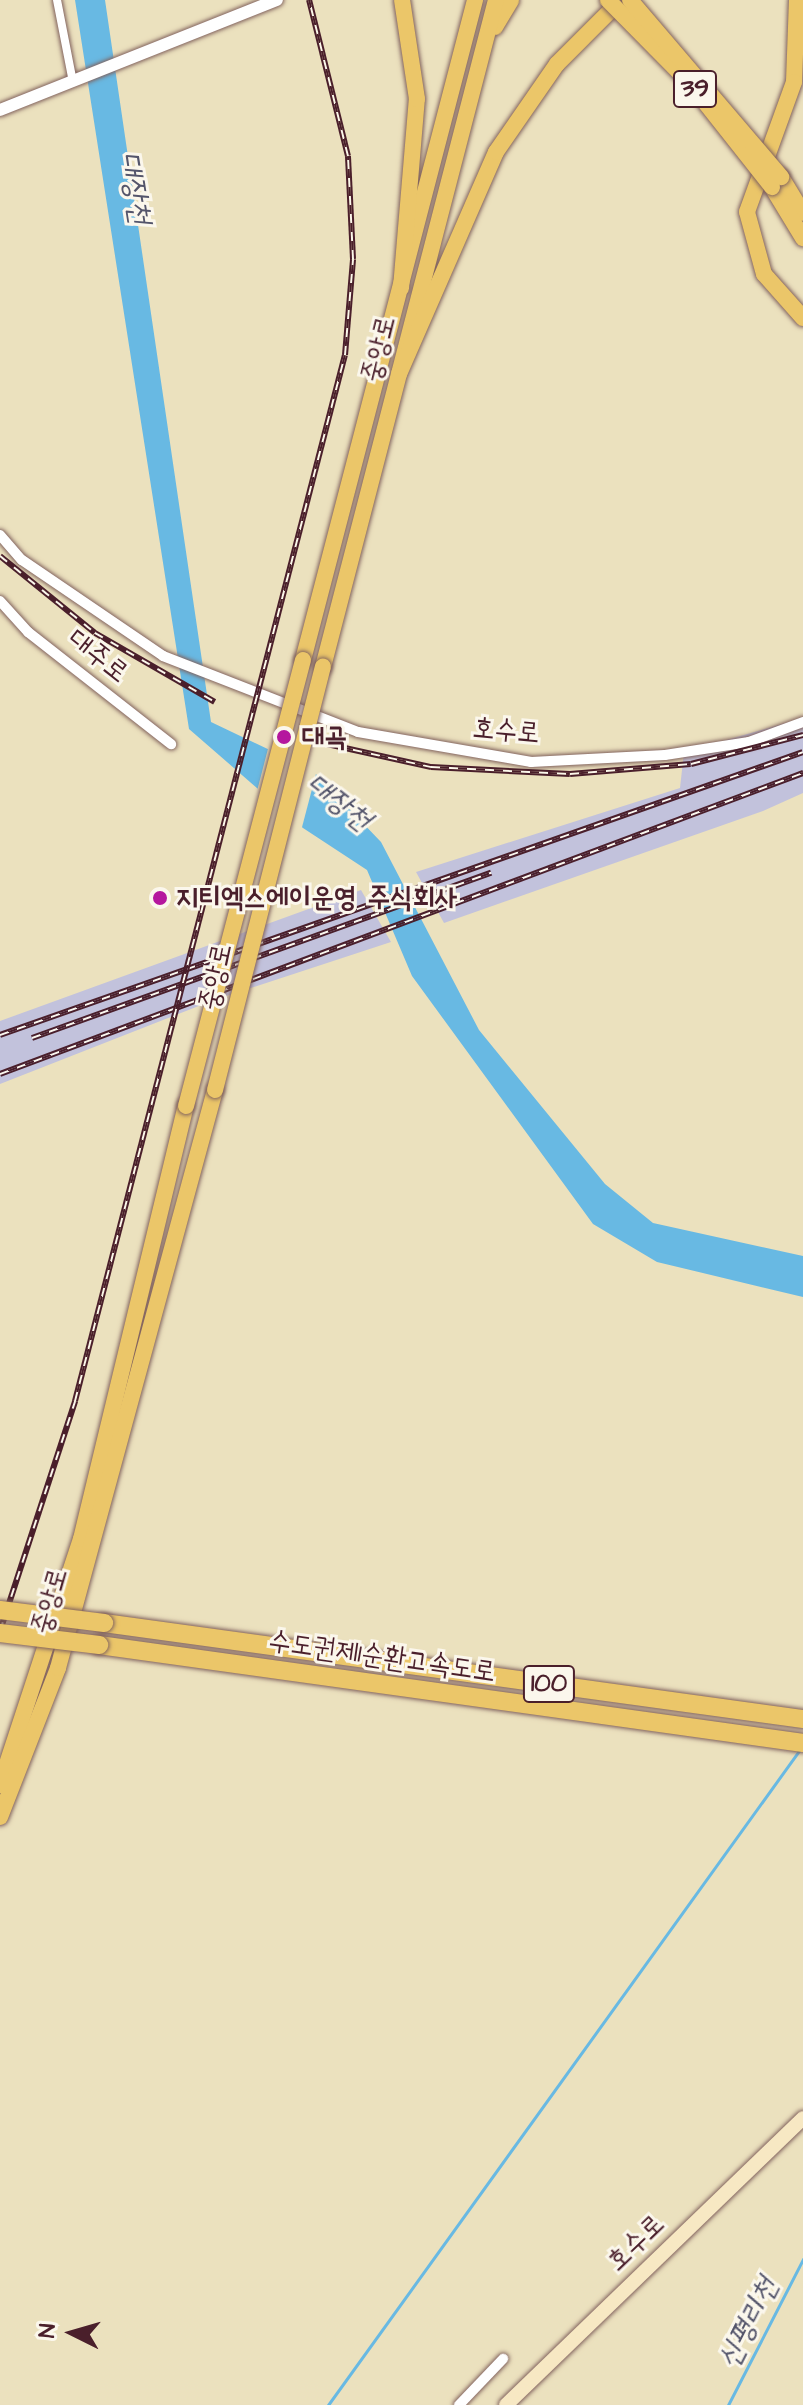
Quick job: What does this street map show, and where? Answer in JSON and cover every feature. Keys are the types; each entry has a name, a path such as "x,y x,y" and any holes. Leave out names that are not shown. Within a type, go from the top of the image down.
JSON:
{"highway":[{"name":"수도권제1순환고속도로","path":"0,1607 23,1613 798,1718"},
{"name":"수도권제1순환고속도로","path":"0,1633 803,1743"}],"main road":[{"path":"401,288 414,54 402,0"},
{"name":"중앙로","path":"0,1785 44,1669 81,1539 186,1106 475,0"},
{"name":"중앙로","path":"0,1817 58,1668 215,1090 496,0"},
{"path":"483,46 511,0"},
{"name":"39","path":"608,0 689,82 777,182 803,238"},
{"path":"399,374 496,152 557,64 621,0"},
{"name":"39","path":"630,0 803,213"},
{"path":"797,0 794,82 747,212 764,274 803,318"},
{"name":"호수로","path":"506,2405 803,2118"}],"street":[{"path":"57,0 75,76"},
{"path":"0,110 117,58 277,0"},
{"name":"호수로","path":"0,535 22,560 163,656 210,680 358,732 531,762 665,755 749,742 803,722"},
{"name":"대주로","path":"0,601 28,632 171,744"},
{"path":"461,2404 503,2359"}],"shaded area":[{"path":"803,718 803,793 763,811 444,923 416,872 680,788 684,752"},
{"path":"361,890 391,942 214,1000 0,1084 0,1021"}],"water":[{"name":"대장천","path":"75,0 105,0 211,722 312,770 381,842 479,1030 605,1184 653,1223 803,1256 803,1297 657,1262 593,1224 412,976 367,870 303,828 189,729"}],"pier":[{"path":"269,745 317,770 301,831 256,795"}],"waterway":[{"path":"328,2405 801,1748"},
{"name":"신평리천","path":"728,2405 803,2259"}],"railway":[{"path":"0,1631 75,1401 345,355 353,259 348,156 309,0"},
{"path":"0,556 95,633 215,702"},
{"path":"318,742 431,767 570,774 691,764 803,735"},
{"path":"0,1035 803,752"},
{"path":"0,1074 803,773"},
{"path":"32,1038 491,873"}],"place":[{"name":"대곡","path":"284,737"},
{"name":"지티엑스에이운영 주식회사","path":"160,898"}]}
